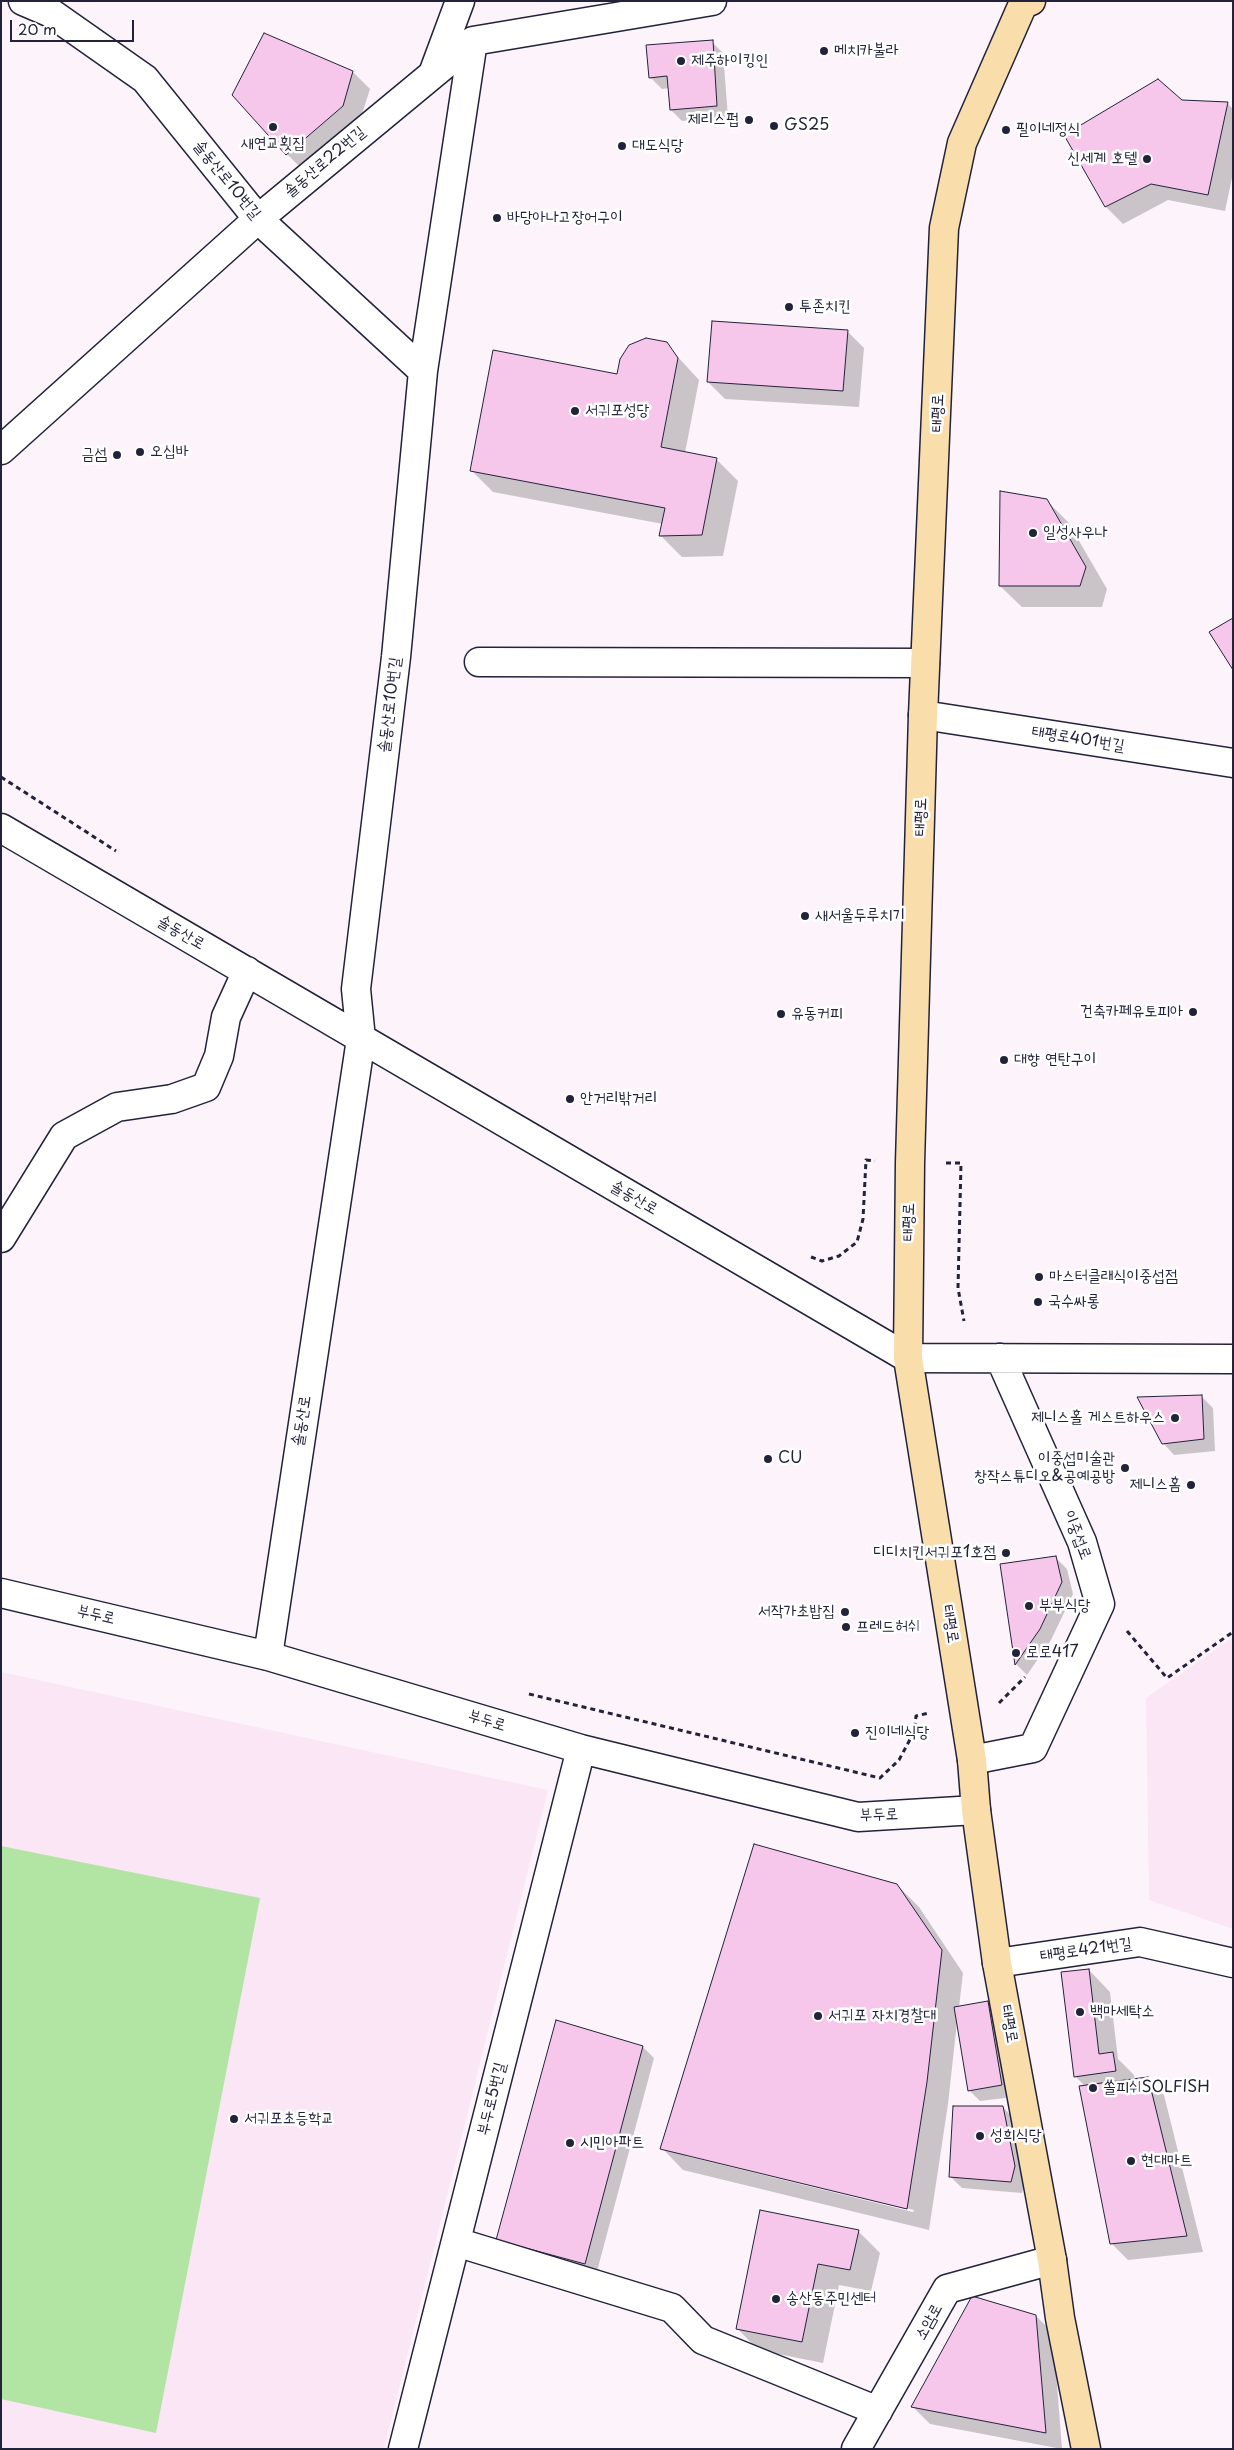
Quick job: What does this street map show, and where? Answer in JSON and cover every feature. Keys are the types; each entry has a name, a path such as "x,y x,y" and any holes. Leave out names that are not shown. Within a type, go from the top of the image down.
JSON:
{"main road":[{"name":"태평로","path":"1022,2 962,144 944,228 937,432 923,715 910,1163 908,1358 972,1760 976,1810 997,1963 1052,2260 1060,2318 1086,2449"}],"street":[{"name":"솔동산로10번길","path":"23,1 51,13 145,79 258,219 423,371"},
{"path":"434,71 460,1"},
{"name":"솔동산로22번길","path":"1,450 258,219 434,71 473,41 712,1"},
{"name":"솔동산로10번길","path":"360,1039 356,989 396,657 423,371 473,41"},
{"path":"479,662 925,663"},
{"name":"태평로401번길","path":"923,715 1233,762"},
{"name":"솔동산로","path":"1,828 908,1358"},
{"path":"1,1238 64,1136 117,1107 172,1099 206,1087 219,1056 226,1017 247,972"},
{"name":"솔동산로","path":"268,1656 360,1039"},
{"path":"908,1358 1233,1359"},
{"name":"이중섭로","path":"1000,1358 1082,1542 1100,1604"},
{"name":"부두로","path":"1,1593 268,1656 581,1749 858,1818 976,1810"},
{"path":"972,1760 1032,1748 1100,1604"},
{"name":"부두로5번길","path":"403,2449 581,1749"},
{"name":"태평로421번길","path":"997,1963 1140,1942 1233,1963"},
{"path":"456,2242 672,2308 703,2340 878,2411"},
{"name":"소암로","path":"856,2449 947,2289 1052,2260"}],"path":[{"path":"1,776 117,851"},
{"path":"802,1254 822,1261 839,1256 857,1242 863,1219 866,1160 910,1163 961,1163 958,1288 962,1320 970,1325"},
{"path":"1100,1604 1119,1621 1167,1678 1233,1632"}],"shaded area":[{"path":"1233,1637 1233,1929 1149,1900 1146,1698"},
{"name":"서귀포초등학교","path":"1,1672 548,1790 384,2449 1,2449"}],"green space":[{"path":"1,1846 260,1898 156,2433 1,2399"}],"building":[{"path":"264,33 353,71 343,106 286,155 232,95"},
{"name":"제주하이킹인","path":"713,40 717,106 670,110 667,76 649,78 646,45"},
{"name":"신세계 호텔","path":"1158,79 1182,100 1228,102 1208,195 1151,184 1105,207 1064,135"},
{"path":"712,321 848,330 843,391 707,382"},
{"name":"서귀포성당","path":"646,338 667,342 678,358 661,447 717,458 702,535 659,536 665,508 470,471 493,350 617,374 620,359 629,345"},
{"name":"일성사우나","path":"1000,491 1047,499 1086,567 1080,586 999,586"},
{"path":"1233,618 1233,670 1209,632"},
{"name":"제니스홀 게스트하우스","path":"1202,1395 1204,1439 1162,1444 1137,1397"},
{"name":"부부식당","path":"1056,1556 1062,1582 1040,1629 1015,1665 1000,1564"},
{"name":"서귀포 자치경찰대","path":"754,1844 897,1884 942,1950 927,2082 907,2209 660,2149"},
{"name":"백마세탁소","path":"1089,1969 1099,2054 1113,2052 1116,2071 1074,2077 1061,1972"},
{"path":"988,2001 1002,2085 968,2091 954,2007"},
{"name":"시민아파트","path":"556,2020 643,2046 585,2264 496,2240"},
{"name":"현대마트","path":"1148,2077 1187,2236 1110,2244 1079,2086"},
{"name":"성희식당","path":"953,2106 1003,2106 1015,2166 1011,2182 949,2177"},
{"name":"송산동주민센터","path":"760,2210 859,2230 850,2270 818,2264 802,2342 736,2329"},
{"path":"972,2296 1036,2315 1046,2433 911,2407"}],"place":[{"name":"메치카불라","path":"824,51"},
{"name":"제주하이킹인","path":"681,61"},
{"name":"제리스펍","path":"749,120"},
{"name":"GS25","path":"774,126"},
{"name":"새연교횟집","path":"273,127"},
{"name":"필이네정식","path":"1006,130"},
{"name":"대도식당","path":"622,146"},
{"name":"신세계 호텔","path":"1147,159"},
{"name":"바당아나고장어구이","path":"497,218"},
{"name":"투존치킨","path":"789,307"},
{"name":"서귀포성당","path":"575,411"},
{"name":"오십바","path":"140,452"},
{"name":"금섬","path":"117,455"},
{"name":"일성사우나","path":"1033,533"},
{"name":"새서울두루치기","path":"805,916"},
{"name":"건축카페유토피아","path":"1193,1012"},
{"name":"유동커피","path":"781,1014"},
{"name":"대향 연탄구이","path":"1004,1060"},
{"name":"안거리밖거리","path":"570,1099"},
{"name":"마스터클래식이중섭점","path":"1039,1277"},
{"name":"국수싸롱","path":"1038,1302"},
{"name":"제니스홀 게스트하우스","path":"1175,1418"},
{"name":"CU","path":"768,1459"},
{"name":"이중섭미술관 창작스튜디오&공예공방","path":"1125,1468"},
{"name":"제니스홈","path":"1191,1485"},
{"name":"디디치킨서귀포1호점","path":"1006,1553"},
{"name":"부부식당","path":"1029,1606"},
{"name":"서작가초밥집","path":"845,1612"},
{"name":"프레드허쉬","path":"846,1627"},
{"name":"로로417","path":"1016,1653"},
{"name":"진이네식당","path":"855,1733"},
{"name":"백마세탁소","path":"1080,2012"},
{"name":"서귀포 자치경찰대","path":"818,2016"},
{"name":"쏠피쉬SOLFISH","path":"1093,2088"},
{"name":"서귀포초등학교","path":"234,2119"},
{"name":"성희식당","path":"980,2136"},
{"name":"시민아파트","path":"570,2143"},
{"name":"현대마트","path":"1131,2161"},
{"name":"송산동주민센터","path":"776,2299"}]}
